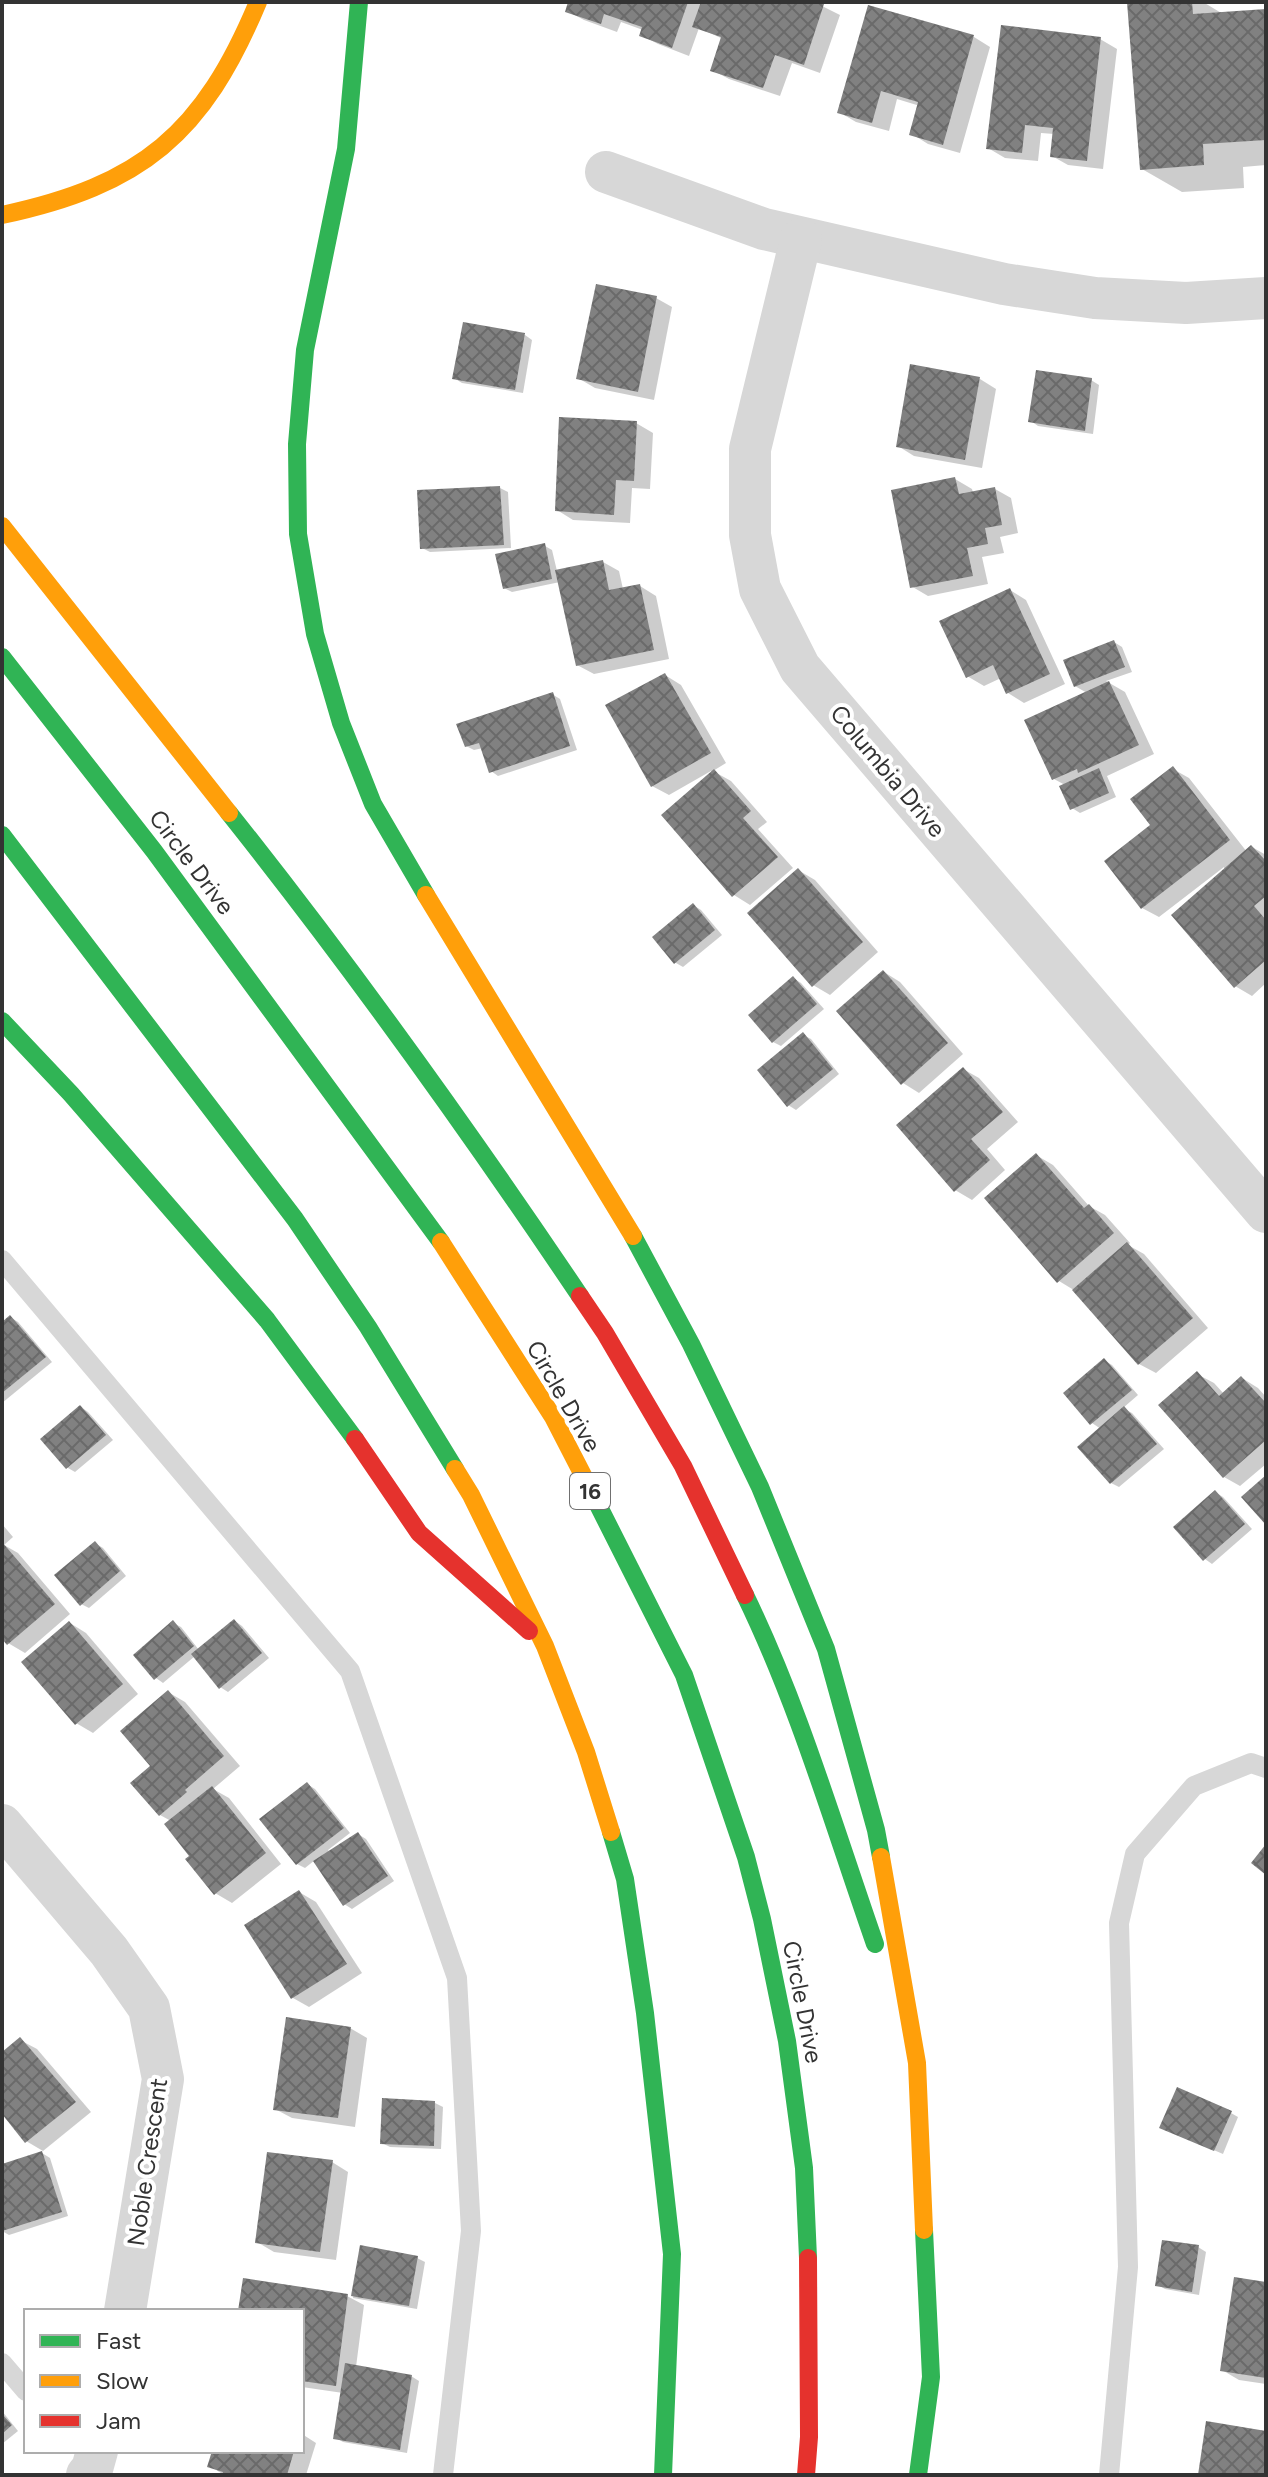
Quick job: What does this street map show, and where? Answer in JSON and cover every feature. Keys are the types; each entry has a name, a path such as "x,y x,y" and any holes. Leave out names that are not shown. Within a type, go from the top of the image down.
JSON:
{"highway":[{"path":"2,215 70,200 109,184 149,158 184,127 212,94 232,64 258,2"},
{"path":"359,2 346,149 305,350 297,444 298,534 315,634 341,723 373,804 453,941 618,1209 691,1344 760,1487 826,1649 876,1830 917,2063 931,2377 918,2475"},
{"path":"2,526 313,919 500,1177 605,1333 683,1466 760,1626 800,1730 917,2063"},
{"name":"Circle Drive","path":"2,657 154,851 447,1250 553,1417 684,1675 746,1857 787,2041 804,2168 810,2308 806,2475"},
{"path":"2,835 295,1219 360,1315 471,1495 545,1646 586,1752 625,1879 645,2013 672,2254 663,2475"},
{"path":"2,1021 71,1094 267,1320 333,1405 419,1533 545,1646"}],"street":[{"path":"606,172 764,229 1004,284 1095,298 1186,303 1266,298"},
{"name":"Columbia Drive","path":"801,239 750,449 750,535 760,589 800,668 1266,1212"},
{"name":"Noble Crescent","path":"2,1825 109,1951 149,2008 163,2079 125,2309"}],"lane":[{"path":"2,1260 350,1671 457,1978 471,2231 443,2475"},
{"path":"1109,2475 1128,2267 1119,1923 1135,1854 1194,1786 1251,1763 1266,1768"},
{"path":"2,2363 24,2389"}],"building":[{"path":"568,2 688,2 672,48 639,36 642,27 604,14 601,24 565,12"},
{"path":"701,2 824,4 804,65 775,55 763,88 710,71 721,37 692,27"},
{"path":"1127,2 1192,2 1193,14 1266,9 1266,140 1203,144 1204,165 1140,170"},
{"path":"868,5 974,35 943,145 909,135 918,102 881,91 872,123 837,113"},
{"path":"1001,25 1101,37 1087,161 1050,157 1053,128 1025,125 1022,153 986,149"},
{"path":"596,284 657,296 638,392 576,379"},
{"path":"463,322 525,333 515,390 452,379"},
{"path":"910,364 980,377 965,460 896,447"},
{"path":"1036,370 1092,378 1085,431 1028,422"},
{"path":"559,417 637,421 634,481 616,480 614,515 555,511"},
{"path":"955,477 959,494 995,487 1002,525 985,528 988,544 967,548 973,576 910,588 891,490"},
{"path":"500,486 504,545 420,549 417,490"},
{"path":"545,543 552,579 503,589 495,554"},
{"path":"603,560 609,590 640,584 654,650 576,666 555,570"},
{"path":"1010,588 1050,674 1006,694 993,665 966,678 939,621"},
{"path":"1114,640 1125,667 1074,687 1063,660"},
{"path":"665,673 711,753 651,787 605,705"},
{"path":"1109,681 1139,745 1078,773 1077,769 1052,780 1024,720"},
{"path":"553,692 570,746 489,773 479,743 465,747 456,724"},
{"path":"1173,766 1230,840 1141,909 1104,861 1150,825 1130,799"},
{"path":"1099,768 1109,793 1070,810 1059,786"},
{"path":"714,769 751,811 743,818 778,857 732,897 661,815"},
{"path":"1251,845 1266,861 1266,896 1254,906 1266,920 1266,960 1234,988 1171,915"},
{"path":"798,868 863,942 812,987 747,913"},
{"path":"693,903 715,930 674,964 652,937"},
{"path":"883,970 948,1043 901,1085 836,1011"},
{"path":"793,976 817,1004 772,1043 748,1015"},
{"path":"803,1032 833,1069 787,1107 757,1070"},
{"path":"963,1067 1003,1112 971,1139 990,1160 954,1192 896,1125"},
{"path":"1036,1153 1084,1208 1089,1204 1114,1233 1057,1283 984,1198"},
{"path":"1127,1242 1193,1318 1138,1365 1072,1290"},
{"path":"10,1315 46,1357 2,1393 2,1322"},
{"path":"1104,1358 1132,1390 1090,1425 1063,1393"},
{"path":"1197,1371 1219,1396 1241,1376 1266,1403 1266,1440 1223,1478 1158,1405"},
{"path":"80,1405 106,1435 66,1469 40,1439"},
{"path":"1124,1406 1157,1444 1110,1484 1077,1447"},
{"path":"1266,1475 1266,1525 1241,1497"},
{"path":"1215,1490 1245,1524 1203,1561 1173,1527"},
{"path":"95,1541 120,1571 80,1606 54,1575"},
{"path":"2,1542 55,1604 7,1645 2,1639"},
{"path":"234,1619 262,1653 219,1689 191,1654"},
{"path":"173,1620 194,1646 154,1680 133,1655"},
{"path":"69,1621 123,1684 75,1725 21,1662"},
{"path":"168,1690 224,1756 159,1816 130,1783 150,1766 120,1731"},
{"path":"307,1782 344,1828 296,1865 259,1819"},
{"path":"212,1786 266,1853 214,1895 185,1859 189,1856 164,1824"},
{"path":"358,1832 388,1876 343,1906 313,1861"},
{"path":"1266,1844 1266,1875 1251,1863"},
{"path":"299,1890 347,1964 291,1999 244,1925"},
{"path":"286,2017 351,2027 338,2118 273,2110"},
{"path":"20,2037 76,2102 25,2143 2,2114 2,2052"},
{"path":"1177,2087 1232,2111 1214,2151 1159,2128"},
{"path":"382,2098 435,2101 434,2146 380,2144"},
{"path":"42,2151 62,2212 2,2231 2,2164"},
{"path":"267,2152 333,2160 320,2252 255,2243"},
{"path":"1162,2240 1199,2245 1192,2292 1155,2286"},
{"path":"360,2245 418,2256 409,2306 351,2296"},
{"path":"1234,2277 1266,2282 1266,2378 1220,2371"},
{"path":"243,2278 348,2294 336,2386 304,2381 304,2309 238,2309"},
{"path":"345,2363 412,2375 400,2450 333,2439"},
{"path":"2,2414 12,2425 2,2434"},
{"path":"1206,2421 1266,2431 1266,2475 1198,2475"},
{"path":"211,2453 293,2453 287,2475 222,2475 223,2472 207,2467"}],"traffic: fast":[{"path":"359,2 346,149 305,350 297,444 298,534 315,634 341,723 373,804 426,895"},
{"path":"2,657 154,851 441,1242"},
{"path":"229,813 409,1051 580,1296"},
{"path":"2,835 295,1219 368,1327 455,1469"},
{"path":"2,1021 71,1094 267,1320 355,1439"},
{"path":"633,1236 691,1344 760,1487 826,1649 881,1857"},
{"path":"586,1481 684,1675 746,1857 787,2041 804,2168 808,2258"},
{"path":"745,1595 799,1723 875,1944"},
{"path":"611,1832 625,1879 645,2013 672,2254 663,2475"},
{"path":"918,2475 931,2377 924,2230"}],"traffic: slow":[{"path":"2,215 51,203 93,188 130,169 162,147 190,119 214,87 237,48 258,2"},
{"path":"2,526 229,813"},
{"path":"426,895 633,1236"},
{"path":"441,1242 553,1417 586,1481"},
{"path":"455,1469 471,1495 545,1646 586,1752 611,1832"},
{"path":"881,1857 917,2063 924,2230"}],"traffic: jam":[{"path":"580,1296 683,1466 745,1595"},
{"path":"355,1439 419,1533 529,1631"},
{"path":"806,2475 809,2437 808,2258"}]}
